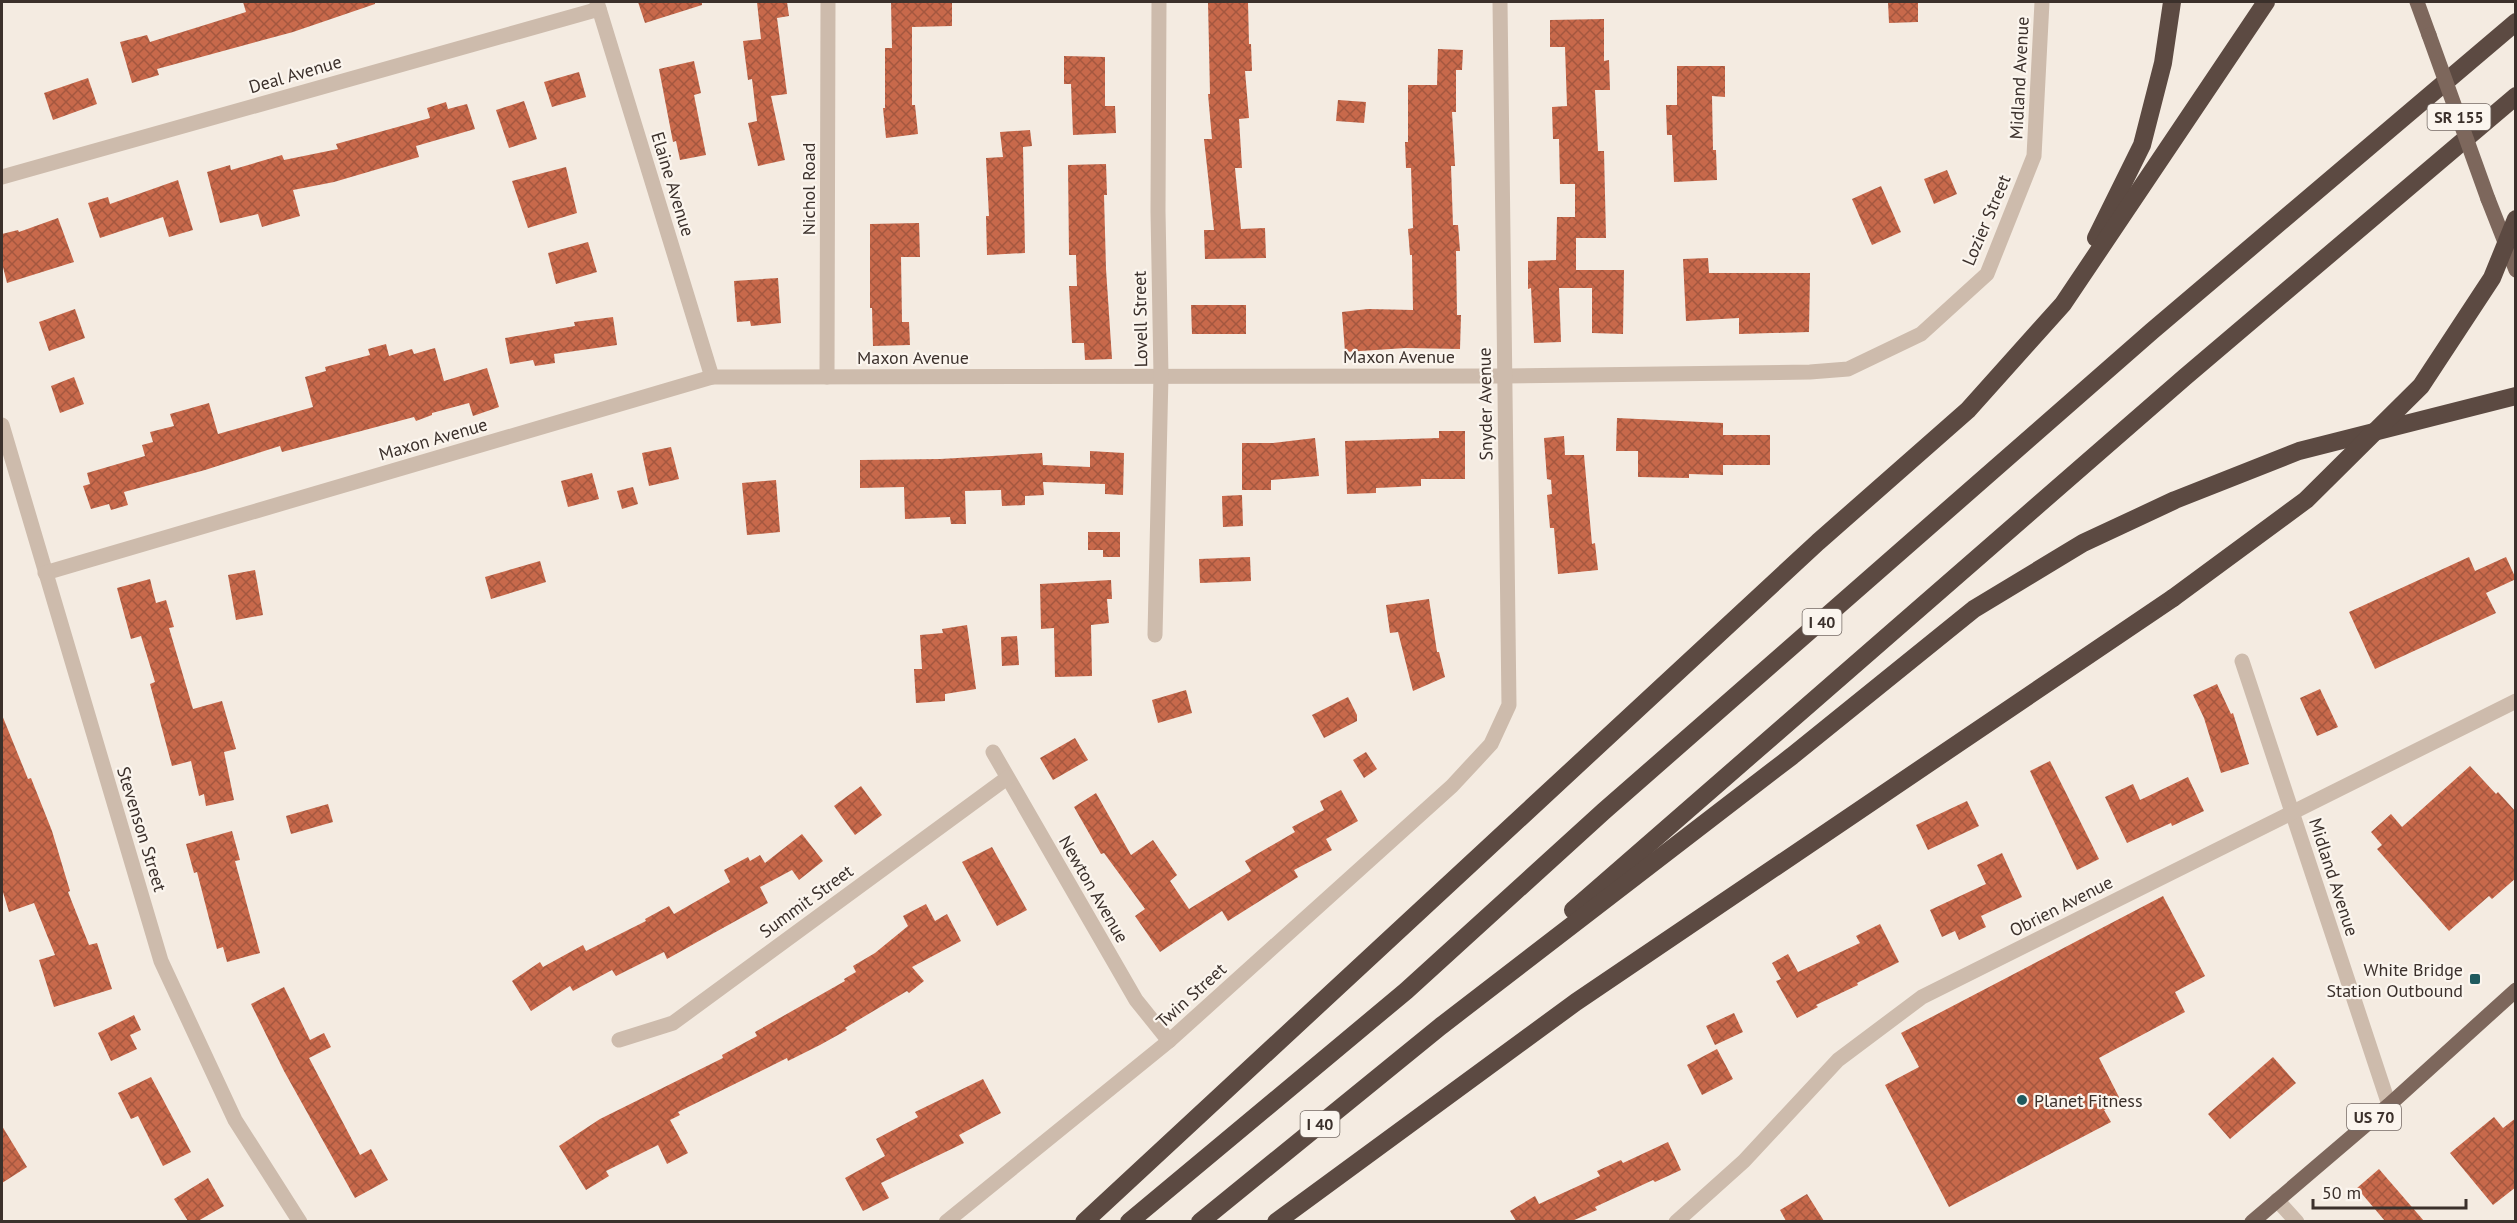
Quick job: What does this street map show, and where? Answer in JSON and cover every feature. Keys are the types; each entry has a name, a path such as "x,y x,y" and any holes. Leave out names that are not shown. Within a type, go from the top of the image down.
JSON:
{"highway":[{"path":"2063,304 2142,145 2163,63 2172,2"},
{"path":"1084,1221 1809,550 1968,410 2063,304 2266,2"},
{"name":"I 40","path":"1129,1221 1406,991 1604,811 2152,331 2516,22"},
{"name":"I 40","path":"1200,1221 1441,1026 2185,376 2516,96"},
{"path":"1276,1221 1576,1002 2174,598 2306,500 2421,386 2492,278 2516,219"},
{"path":"1441,1026 1792,756 1974,609 2083,543 2175,500 2299,451 2516,396"}],"main road":[{"name":"SR 155","path":"2417,2 2516,270"},
{"name":"US 70","path":"2252,1221 2389,1105 2516,990"}],"street":[{"name":"Nichol Road","path":"827,376 828,2"},
{"name":"Lovell Street","path":"1155,635 1161,375 1158,211 1159,2"},
{"name":"Snyder Avenue","path":"1452,786 1491,744 1509,705 1500,2"},
{"name":"Midland Avenue","path":"2034,156 2042,2"},
{"name":"Deal Avenue","path":"2,177 598,5"},
{"name":"Elaine Avenue","path":"598,5 712,377"},
{"name":"Lozier Street","path":"1810,372 1848,369 1921,334 1987,274 2034,156"},
{"name":"Maxon Avenue","path":"45,573 712,377 1504,376 1810,372"},
{"name":"Stevenson Street","path":"2,425 161,961 235,1120 300,1221"},
{"name":"Midland Avenue","path":"2242,661 2389,1105"},
{"name":"Obrien Avenue","path":"1676,1221 1744,1161 1838,1060 1922,998 2516,701"},
{"name":"Newton Avenue","path":"993,752 1136,1000 1169,1041"},
{"name":"Summit Street","path":"619,1040 673,1023 1007,778"},
{"name":"Twin Street","path":"946,1221 1169,1041 1452,786"},
{"path":"2277,1200 2297,1221"}],"building":[{"path":"243,2 375,2 375,4 293,32 157,69 159,75 132,83 120,42 147,35 150,42 246,12"},
{"path":"638,2 702,2 702,5 645,23"},
{"path":"757,2 787,2 789,16 777,18 787,94 771,96 785,160 758,166 748,123 757,121 752,79 748,80 743,41 761,39"},
{"path":"891,2 952,2 952,26 912,27 912,105 915,105 918,134 886,138 883,108 885,108 885,48 892,48"},
{"path":"1208,2 1248,2 1252,71 1245,71 1249,118 1239,119 1242,168 1235,168 1241,229 1265,228 1266,258 1205,259 1204,230 1214,230 1204,139 1212,139 1208,94 1210,94"},
{"path":"1888,2 1918,2 1918,22 1889,23"},
{"path":"1604,19 1604,61 1609,60 1610,90 1595,90 1598,151 1604,151 1606,238 1576,238 1576,270 1624,270 1623,334 1592,333 1592,288 1559,288 1561,342 1534,343 1531,288 1528,289 1528,261 1556,260 1557,217 1575,217 1575,184 1560,184 1559,139 1553,139 1552,107 1567,106 1565,47 1550,47 1550,20"},
{"path":"1438,49 1463,50 1462,70 1456,70 1456,112 1452,112 1455,166 1451,166 1453,225 1458,225 1460,251 1456,251 1457,315 1461,315 1460,349 1406,348 1345,352 1342,312 1368,309 1413,310 1412,255 1410,255 1408,229 1413,228 1411,168 1406,168 1405,142 1408,142 1408,85 1437,85"},
{"path":"1064,56 1105,57 1105,106 1115,106 1116,133 1073,135 1071,84 1064,84"},
{"path":"694,61 701,93 694,95 706,155 680,160 676,141 673,142 659,69"},
{"path":"1677,66 1725,66 1725,97 1712,96 1713,150 1716,150 1717,180 1674,182 1672,135 1667,135 1666,105 1677,105"},
{"path":"579,72 586,97 552,107 544,82"},
{"path":"88,78 97,104 53,120 44,93"},
{"path":"1338,100 1366,102 1364,123 1336,121"},
{"path":"524,101 537,139 509,148 496,110"},
{"path":"446,102 448,109 467,104 475,129 416,146 419,157 334,182 293,190 300,216 262,227 258,214 220,223 207,172 230,165 231,170 282,155 284,160 338,149 336,144 430,118 427,108"},
{"path":"1030,130 1032,146 1023,147 1025,253 987,255 986,216 989,216 986,158 1003,157 1000,132"},
{"path":"1106,164 1107,195 1104,195 1106,269 1112,359 1085,360 1084,343 1072,343 1069,286 1077,286 1076,255 1069,255 1068,165"},
{"path":"566,167 577,213 528,228 512,181"},
{"path":"1947,170 1957,194 1934,204 1924,179"},
{"path":"178,180 193,230 169,237 163,217 100,238 88,203 108,197 110,204"},
{"path":"1881,186 1901,232 1872,245 1852,199"},
{"path":"58,218 74,262 7,283 2,263 2,234 18,230 19,232"},
{"path":"919,223 920,257 901,257 902,322 909,322 910,345 873,346 872,308 870,308 870,224"},
{"path":"588,242 597,272 556,284 548,253"},
{"path":"1708,258 1709,273 1810,273 1809,332 1739,334 1739,318 1686,321 1683,259"},
{"path":"778,278 781,323 751,326 750,321 737,322 734,281"},
{"path":"1191,305 1246,305 1246,334 1192,334"},
{"path":"75,309 85,338 49,351 39,322"},
{"path":"613,317 617,345 554,354 555,363 535,366 533,360 510,364 505,338 575,326 574,322"},
{"path":"386,344 389,356 412,349 414,354 435,348 444,381 487,368 499,407 473,416 469,403 432,413 416,421 414,417 282,452 280,446 205,470 124,492 128,505 111,510 109,504 91,509 83,486 90,484 87,473 145,456 142,445 153,442 150,432 174,426 170,414 209,403 218,434 313,407 305,377 326,371 325,367 370,355 368,349"},
{"path":"74,377 84,404 60,413 51,386"},
{"path":"1617,418 1723,423 1723,435 1770,435 1770,465 1723,465 1723,475 1689,474 1689,478 1638,477 1638,451 1616,451"},
{"path":"1439,431 1465,431 1465,479 1421,479 1421,486 1376,488 1376,493 1347,494 1345,441 1439,438"},
{"path":"1564,436 1565,455 1584,455 1592,544 1595,543 1598,570 1558,574 1554,528 1550,528 1547,495 1552,494 1551,480 1547,479 1544,438"},
{"path":"1315,438 1319,476 1271,480 1271,490 1242,490 1242,443 1273,443"},
{"path":"671,447 679,479 649,486 642,453"},
{"path":"1090,451 1124,453 1123,495 1105,494 1105,484 1043,482 1044,495 1025,496 1025,505 1002,506 1001,490 965,491 966,524 951,524 950,517 905,519 904,487 860,488 860,460 940,459 1042,453 1043,465 1090,467"},
{"path":"592,473 599,499 568,507 561,481"},
{"path":"776,480 780,532 747,535 742,483"},
{"path":"633,487 638,504 622,509 617,491"},
{"path":"1242,495 1243,526 1223,527 1222,496"},
{"path":"1088,532 1120,532 1120,557 1103,557 1103,550 1088,550"},
{"path":"1250,557 1251,581 1200,583 1199,559"},
{"path":"2469,557 2475,571 2506,557 2516,579 2486,593 2496,613 2375,669 2349,612"},
{"path":"540,561 546,582 491,599 485,577"},
{"path":"255,570 263,615 236,620 228,575"},
{"path":"150,579 156,603 166,600 174,627 169,628 193,709 222,701 236,749 224,752 234,800 206,806 204,794 199,796 191,761 172,766 150,684 155,682 141,636 131,639 117,588"},
{"path":"1111,580 1112,599 1107,599 1109,623 1091,625 1092,676 1055,677 1054,628 1041,629 1040,584"},
{"path":"1429,599 1437,652 1439,652 1445,677 1413,691 1398,632 1390,633 1386,605"},
{"path":"967,625 976,689 945,694 945,701 916,703 914,669 922,669 920,635 943,633 942,629"},
{"path":"1017,636 1019,665 1002,666 1001,637"},
{"path":"2217,684 2231,714 2233,713 2249,764 2221,773 2204,718 2193,695"},
{"path":"2320,689 2338,727 2317,736 2300,698"},
{"path":"1186,690 1192,713 1158,723 1152,700"},
{"path":"1348,697 1357,715 1357,721 1324,738 1312,715"},
{"path":"2,715 52,831 70,891 68,892 89,945 97,943 112,989 54,1007 39,960 55,955 34,903 9,912 2,889"},
{"path":"1075,738 1088,760 1053,780 1040,758"},
{"path":"1366,752 1377,769 1364,778 1353,760"},
{"path":"2050,761 2099,859 2077,870 2030,771"},
{"path":"2470,766 2516,812 2516,878 2492,899 2489,896 2449,931 2377,849 2382,845 2371,832 2391,814 2402,827"},
{"path":"2188,777 2204,811 2127,843 2105,797 2133,784 2140,800"},
{"path":"861,786 882,815 855,835 834,806"},
{"path":"1341,790 1358,821 1326,839 1332,850 1294,870 1298,877 1228,921 1222,911 1160,952 1135,916 1145,909 1104,853 1101,854 1074,807 1096,793 1131,855 1153,840 1177,875 1170,881 1189,909 1251,871 1245,861 1295,832 1292,827 1324,810 1320,801"},
{"path":"1967,801 1979,826 1928,850 1916,825"},
{"path":"328,804 333,822 291,834 286,816"},
{"path":"232,831 240,860 235,861 260,953 227,962 223,947 217,949 197,872 194,873 186,844"},
{"path":"802,834 823,861 799,880 792,870 760,887 768,903 667,959 664,952 616,976 612,970 573,991 570,986 531,1011 512,981 540,962 543,967 583,945 586,951 646,921 645,919 669,906 674,914 730,882 724,870 748,857 750,861 760,855 765,863"},
{"path":"992,847 1027,910 997,926 962,862"},
{"path":"2002,853 2022,897 1981,916 1986,927 1959,940 1955,931 1942,937 1930,910 1986,884 1977,865"},
{"path":"2163,896 2205,976 2175,992 2185,1012 2099,1058 2121,1101 2104,1110 2111,1122 1949,1207 1885,1085 1919,1067 1901,1033"},
{"path":"926,904 935,921 947,914 961,941 912,967 924,981 909,993 907,991 820,1045 788,1061 787,1058 678,1112 680,1115 670,1120 688,1153 667,1164 658,1145 606,1171 609,1176 586,1190 559,1146 600,1119 723,1058 722,1055 757,1036 755,1032 845,981 844,979 856,972 853,966 875,953 908,926 903,916"},
{"path":"1880,924 1899,962 1816,1005 1818,1007 1797,1018 1776,981 1781,979 1772,963 1788,954 1798,972 1860,943 1856,936"},
{"path":"284,987 310,1040 324,1033 331,1047 309,1058 360,1155 371,1149 388,1180 355,1198 284,1071 251,1004"},
{"path":"1734,1013 1743,1032 1715,1045 1706,1026"},
{"path":"134,1015 141,1030 130,1035 137,1049 111,1061 98,1033"},
{"path":"1717,1049 1733,1079 1702,1095 1687,1065"},
{"path":"2273,1057 2296,1083 2230,1139 2208,1114"},
{"path":"151,1077 191,1152 163,1166 138,1116 131,1119 118,1093"},
{"path":"983,1079 1001,1113 959,1135 964,1143 881,1183 889,1198 863,1211 845,1178 885,1156 876,1139 918,1117 915,1112"},
{"path":"2494,1117 2503,1128 2516,1118 2516,1187 2493,1205 2450,1153"},
{"path":"2,1126 27,1167 2,1183"},
{"path":"1668,1142 1681,1170 1655,1182 1653,1180 1595,1207 1597,1210 1572,1221 1516,1221 1510,1211 1535,1196 1539,1204 1600,1176 1597,1171 1621,1160 1623,1163"},
{"path":"2379,1169 2424,1221 2385,1221 2357,1188"},
{"path":"208,1178 224,1206 198,1221 188,1221 174,1199"},
{"path":"1807,1194 1824,1221 1786,1221 1780,1210"}],"place":[{"name":"White Bridge Station Outbound","path":"2475,979"},
{"name":"Planet Fitness","path":"2022,1100"}]}
